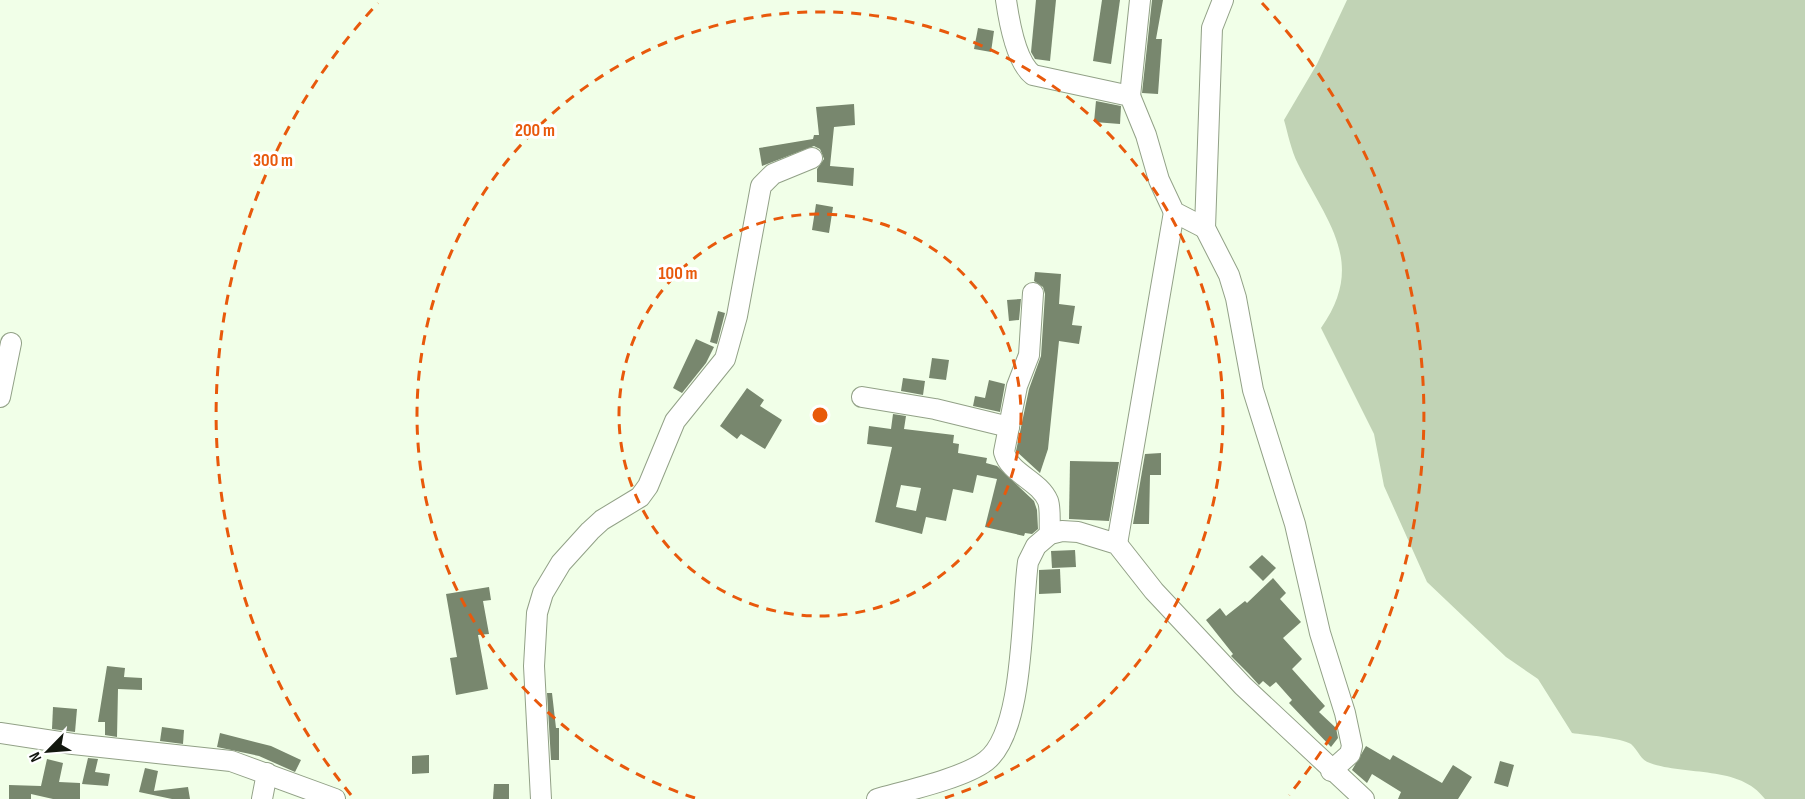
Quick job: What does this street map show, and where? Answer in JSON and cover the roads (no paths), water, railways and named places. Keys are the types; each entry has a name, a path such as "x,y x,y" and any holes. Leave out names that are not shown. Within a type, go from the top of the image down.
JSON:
{"street":[{"path":"1006,0 1010,27 1028,71 1033,75 1130,96"},
{"path":"1117,544 1174,212 1159,180 1146,135 1130,96 1140,0"},
{"path":"1223,0 1212,28 1205,228 1229,275 1236,298 1253,390 1295,524 1320,633 1345,713 1352,746 1350,754 1331,771"},
{"path":"541,799 534,666 537,612 543,593 550,578 576,545 602,520 632,504 648,486 675,421 729,351 761,186 773,174 812,158"},
{"path":"1174,212 1205,228"},
{"path":"1033,293 1029,355 1017,386 1005,445 1006,457 1016,470 1043,493 1049,504 1050,534"},
{"path":"0,397 11,343"},
{"path":"862,397 935,409 1009,427"},
{"path":"877,799 940,781 986,761 999,746 1010,722 1018,682 1028,562 1036,546 1050,534 1062,531 1078,532 1117,544 1154,591 1235,677 1331,771 1364,799"},
{"path":"0,732 73,744 231,761 335,799"},
{"path":"262,799 267,773"}]}
